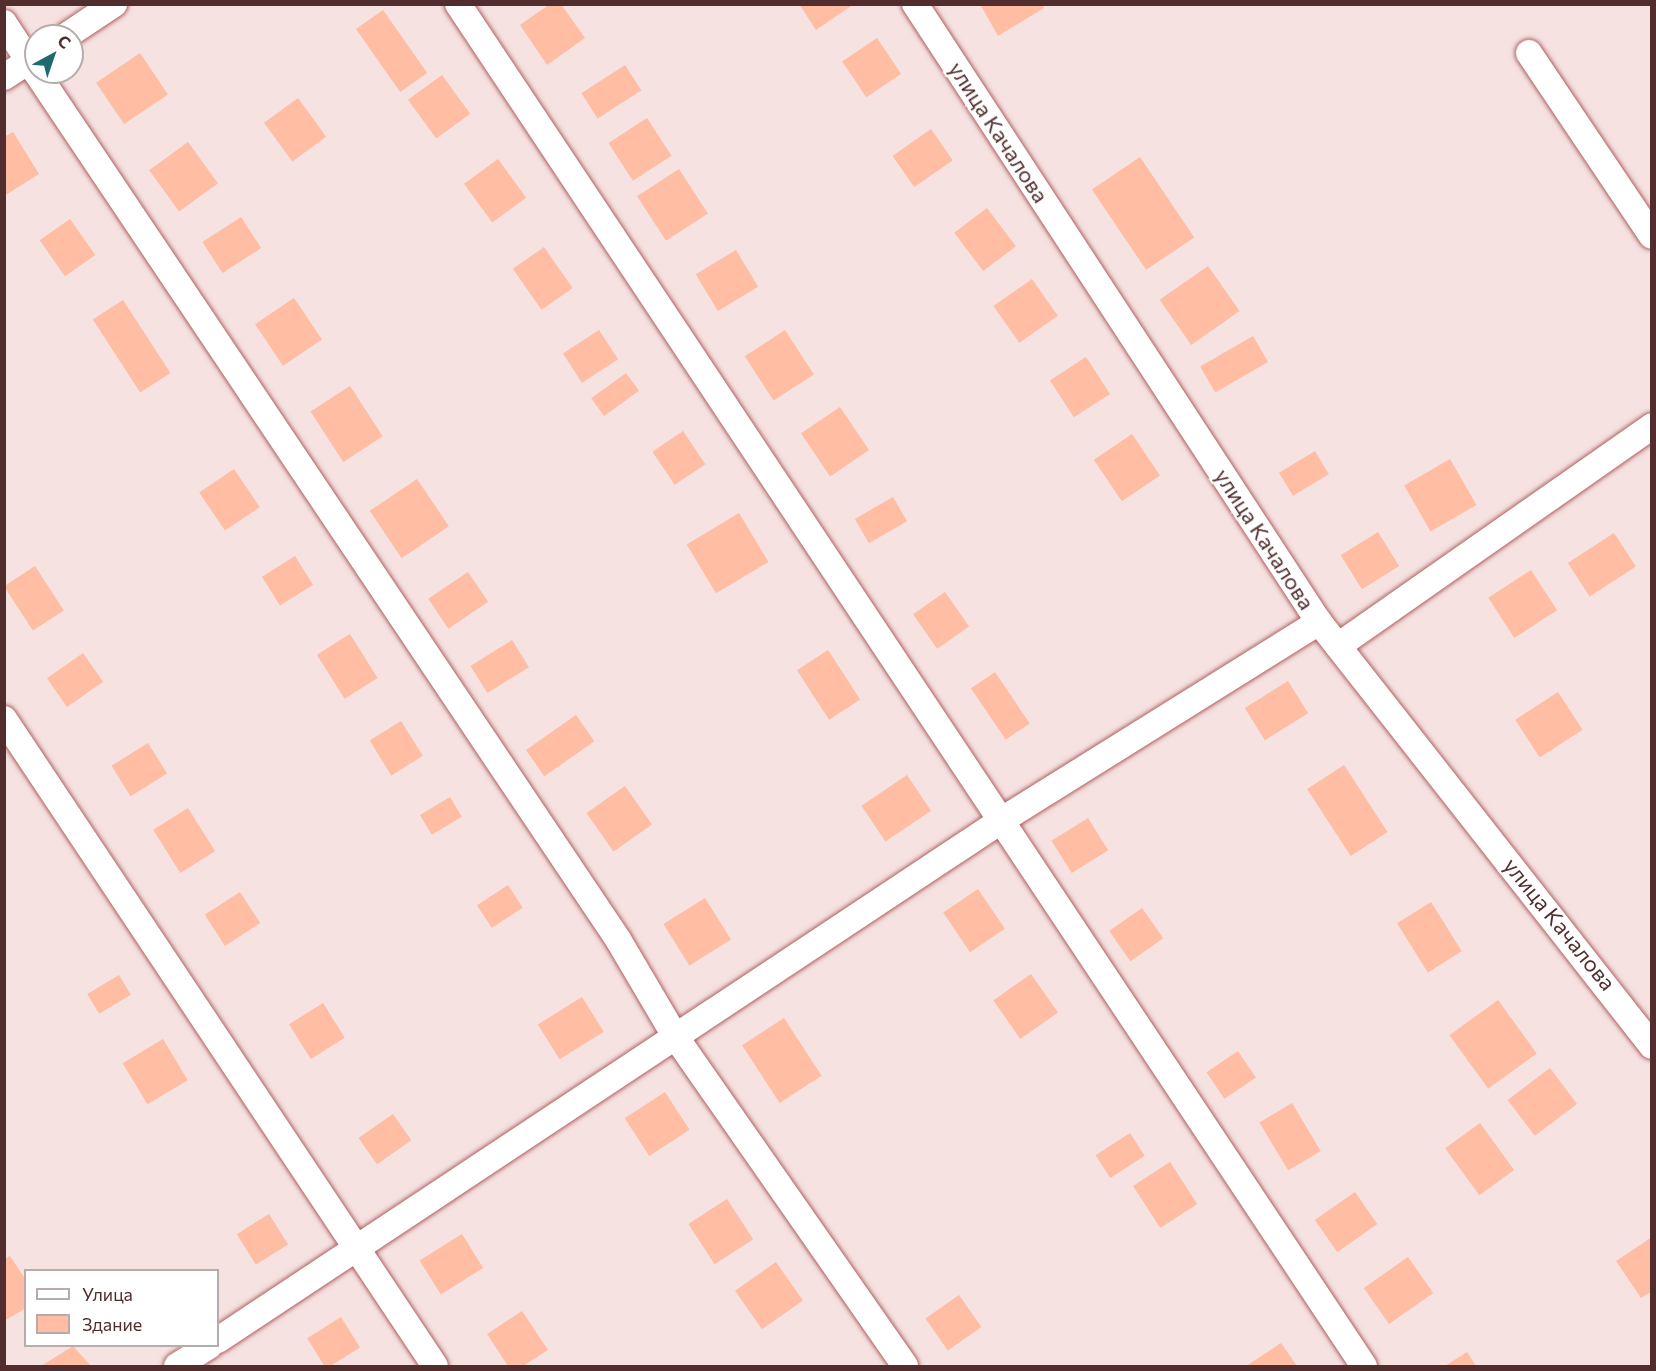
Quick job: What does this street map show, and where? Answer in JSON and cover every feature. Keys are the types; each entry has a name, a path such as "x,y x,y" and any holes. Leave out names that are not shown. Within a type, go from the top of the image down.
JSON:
{"street":[{"path":"84,24 114,4"},
{"path":"458,4 1364,1366"},
{"name":"улица Качалова","path":"915,4 1319,622 1652,1046"},
{"path":"4,23 24,51"},
{"path":"1529,53 1652,236"},
{"path":"4,77 24,69"},
{"path":"47,84 619,941 675,1036 905,1366"},
{"path":"1338,646 1652,426"},
{"path":"219,1339 1002,820 1319,622"},
{"path":"4,719 354,1249 435,1366"},
{"path":"177,1366 207,1347"}],"building":[{"path":"550,4 561,4 585,38 547,65 520,25"},
{"path":"799,4 854,4 816,30"},
{"path":"980,4 1042,4 1044,8 998,36"},
{"path":"383,10 427,73 400,92 356,29"},
{"path":"877,38 901,74 866,97 842,61"},
{"path":"140,53 168,94 124,124 96,83"},
{"path":"625,65 641,90 598,118 581,93"},
{"path":"442,75 470,114 436,139 408,100"},
{"path":"298,98 326,137 292,162 264,123"},
{"path":"647,118 672,156 633,181 608,143"},
{"path":"931,129 953,160 914,187 892,156"},
{"path":"13,132 39,174 4,196 4,137"},
{"path":"188,142 218,183 179,211 149,170"},
{"path":"1140,157 1194,237 1146,270 1092,189"},
{"path":"498,159 526,198 492,223 464,184"},
{"path":"679,169 708,213 666,241 637,196"},
{"path":"987,208 1016,246 983,271 954,233"},
{"path":"241,217 261,248 223,273 202,242"},
{"path":"70,219 95,255 65,276 40,240"},
{"path":"544,247 573,288 542,310 513,269"},
{"path":"736,250 758,287 718,311 696,274"},
{"path":"1208,266 1240,311 1191,345 1160,300"},
{"path":"1032,279 1058,316 1019,343 993,306"},
{"path":"294,298 322,339 283,366 255,324"},
{"path":"123,300 170,373 140,393 93,320"},
{"path":"599,330 618,359 582,383 563,353"},
{"path":"785,330 814,374 774,401 745,356"},
{"path":"1253,336 1268,362 1215,392 1200,366"},
{"path":"1086,357 1110,394 1074,417 1050,380"},
{"path":"626,373 639,391 604,416 591,398"},
{"path":"350,386 383,436 343,462 311,412"},
{"path":"840,407 869,450 830,476 801,433"},
{"path":"683,431 705,464 675,485 652,452"},
{"path":"1132,434 1160,475 1122,501 1094,460"},
{"path":"1315,451 1329,474 1293,496 1279,473"},
{"path":"1450,459 1476,505 1431,531 1404,486"},
{"path":"234,469 260,507 225,531 199,492"},
{"path":"417,479 449,526 402,558 370,511"},
{"path":"893,497 907,521 869,543 855,519"},
{"path":"739,513 768,562 716,593 687,544"},
{"path":"1378,532 1399,566 1362,589 1341,555"},
{"path":"1614,533 1636,567 1590,597 1568,563"},
{"path":"295,556 313,585 280,606 262,577"},
{"path":"35,566 64,610 33,631 4,586"},
{"path":"1531,570 1557,610 1514,638 1488,598"},
{"path":"468,572 488,602 448,629 428,599"},
{"path":"945,592 969,626 937,649 913,614"},
{"path":"350,634 378,678 344,699 317,655"},
{"path":"512,640 529,667 487,693 470,666"},
{"path":"828,650 860,699 829,720 797,670"},
{"path":"83,653 103,682 67,707 47,678"},
{"path":"995,672 1030,723 1006,740 971,688"},
{"path":"1288,681 1308,713 1265,740 1245,708"},
{"path":"1558,692 1583,730 1540,758 1515,720"},
{"path":"576,715 594,741 544,776 526,750"},
{"path":"401,721 423,756 391,775 370,741"},
{"path":"148,743 167,774 131,796 112,766"},
{"path":"1344,765 1388,832 1351,856 1307,789"},
{"path":"907,775 931,811 885,841 861,806"},
{"path":"625,786 652,825 613,851 586,813"},
{"path":"450,797 462,817 432,835 420,815"},
{"path":"188,808 215,851 180,873 153,830"},
{"path":"1088,818 1108,850 1072,873 1052,841"},
{"path":"508,885 523,908 492,928 477,905"},
{"path":"978,889 1005,929 970,952 943,912"},
{"path":"240,892 260,923 225,946 205,915"},
{"path":"705,898 731,940 689,966 663,924"},
{"path":"1431,902 1462,951 1428,972 1397,923"},
{"path":"1142,908 1163,938 1130,961 1109,931"},
{"path":"1031,974 1058,1013 1020,1039 993,1000"},
{"path":"119,975 131,995 99,1014 87,994"},
{"path":"582,997 604,1032 560,1059 538,1025"},
{"path":"1498,1000 1537,1053 1488,1089 1449,1035"},
{"path":"323,1003 345,1038 311,1059 289,1024"},
{"path":"784,1018 822,1076 780,1103 742,1045"},
{"path":"163,1039 188,1080 147,1104 123,1063"},
{"path":"1238,1051 1256,1078 1224,1099 1206,1072"},
{"path":"1550,1068 1577,1104 1535,1136 1508,1100"},
{"path":"665,1092 690,1130 649,1156 625,1118"},
{"path":"1292,1103 1321,1151 1288,1171 1259,1123"},
{"path":"393,1114 411,1140 377,1164 359,1138"},
{"path":"1480,1123 1514,1170 1479,1195 1445,1148"},
{"path":"1130,1133 1145,1156 1110,1178 1096,1155"},
{"path":"1170,1162 1197,1204 1160,1228 1133,1186"},
{"path":"1355,1192 1377,1224 1337,1252 1315,1220"},
{"path":"727,1199 753,1239 715,1264 688,1224"},
{"path":"269,1214 288,1245 256,1265 237,1234"},
{"path":"462,1234 483,1268 441,1294 420,1260"},
{"path":"1652,1237 1652,1291 1641,1298 1616,1261"},
{"path":"10,1256 24,1277 24,1309 4,1321 4,1259"},
{"path":"1408,1257 1433,1293 1389,1324 1364,1288"},
{"path":"776,1262 803,1301 762,1329 735,1291"},
{"path":"959,1295 981,1327 948,1350 925,1319"},
{"path":"522,1311 548,1350 523,1366 508,1366 487,1334"},
{"path":"341,1317 360,1348 331,1366 324,1366 307,1338"},
{"path":"1281,1343 1297,1366 1246,1366"},
{"path":"74,1347 91,1366 41,1366"},
{"path":"1467,1352 1476,1366 1445,1366"}]}
